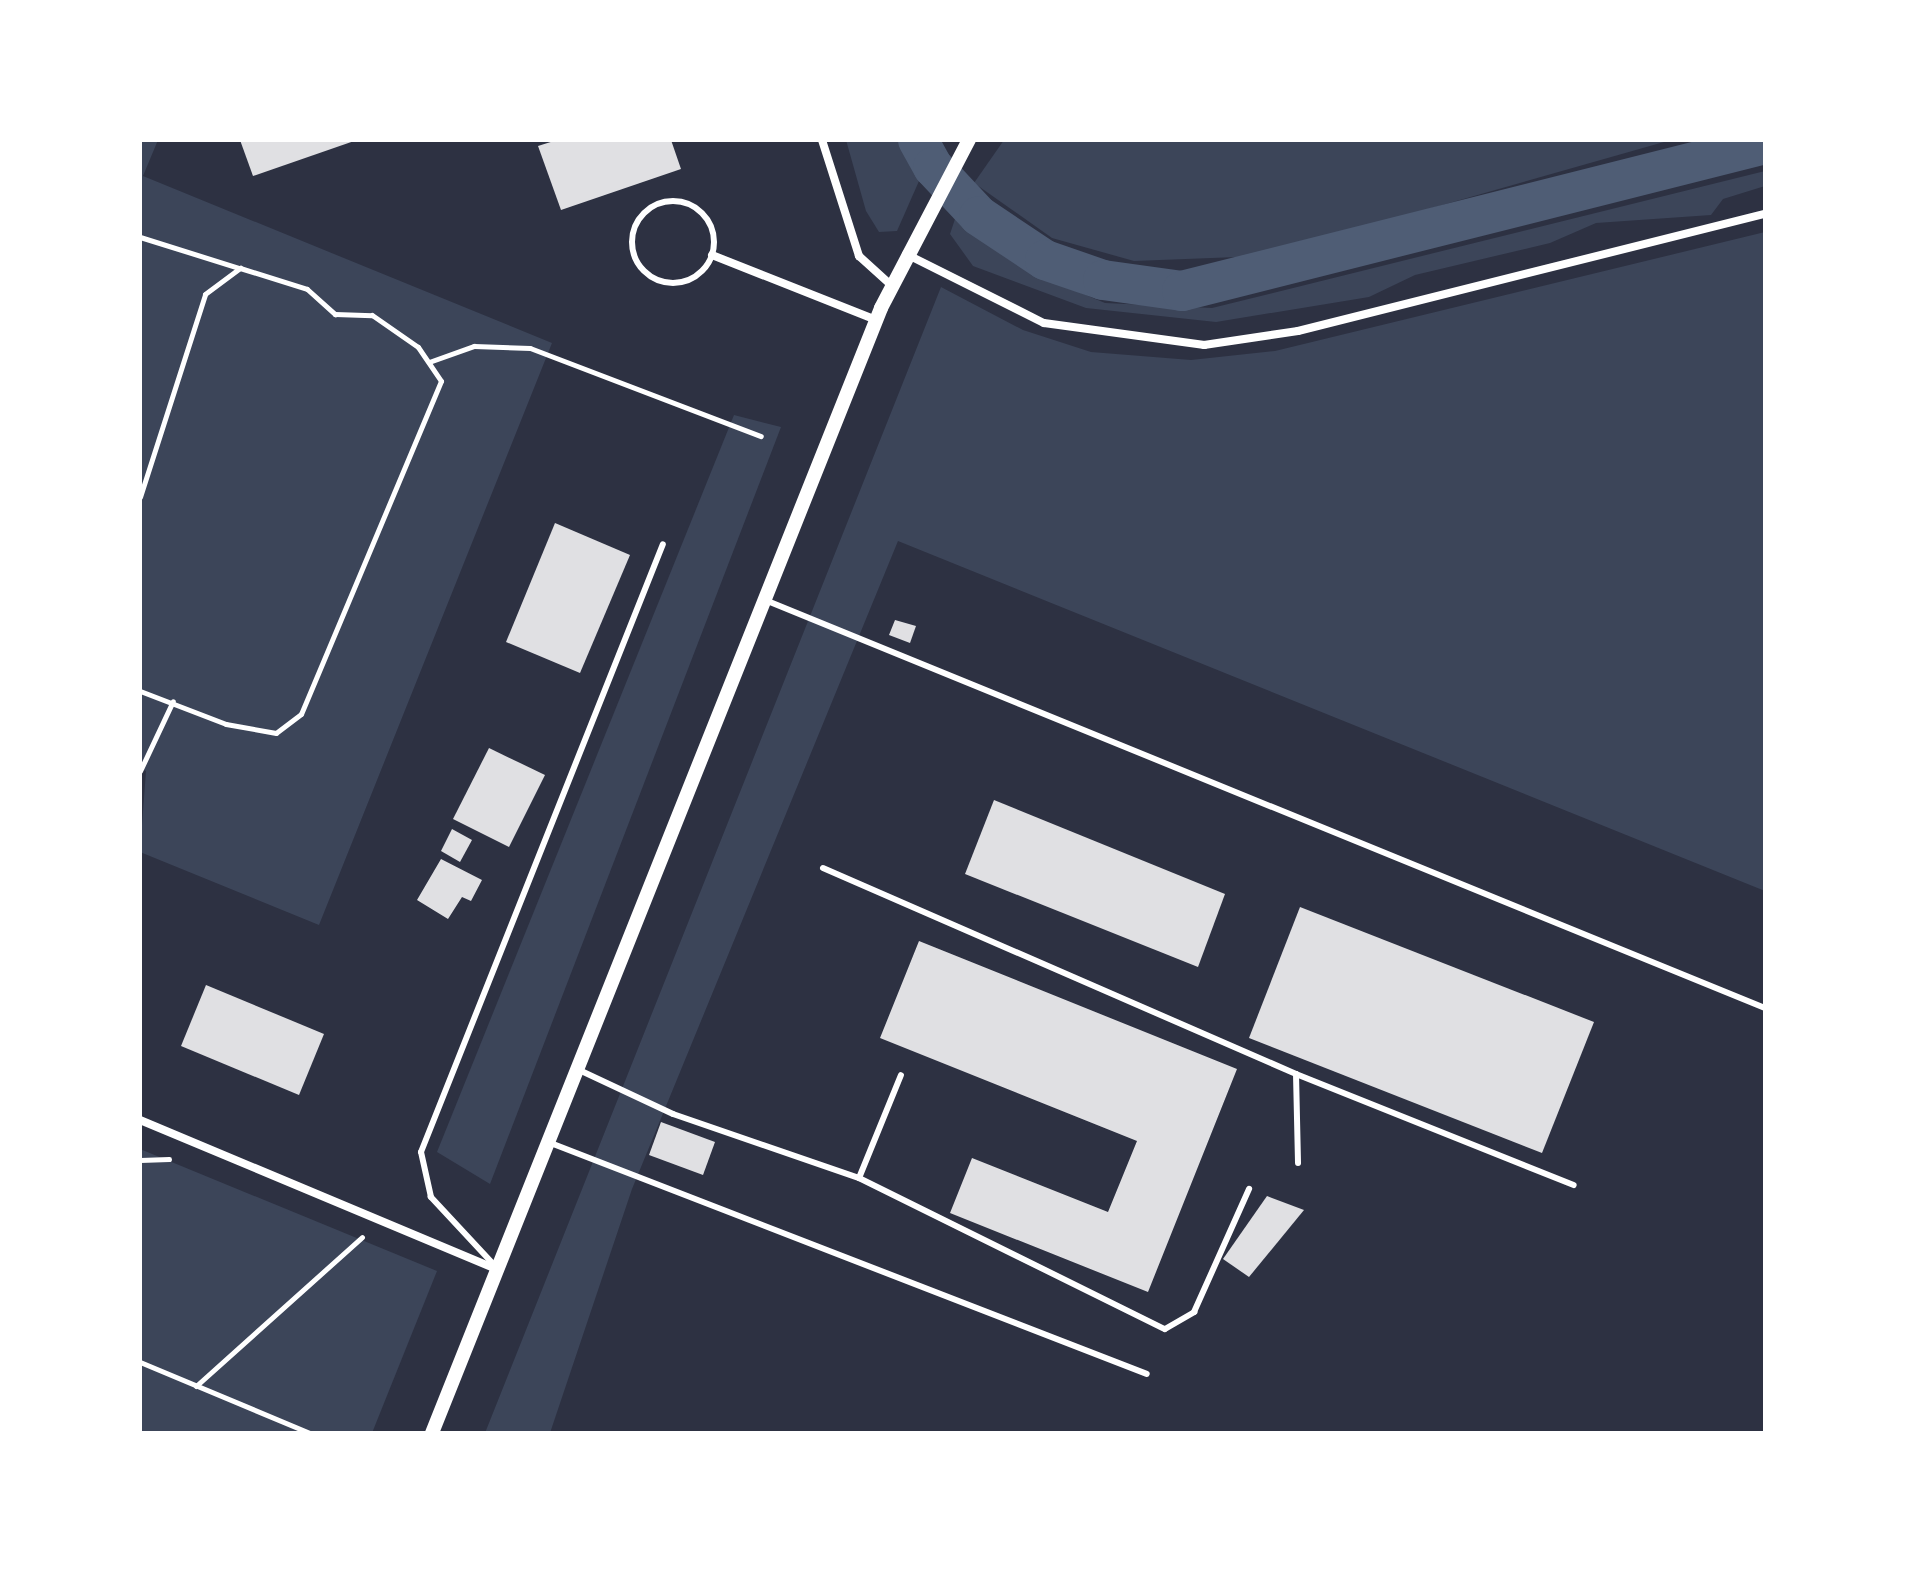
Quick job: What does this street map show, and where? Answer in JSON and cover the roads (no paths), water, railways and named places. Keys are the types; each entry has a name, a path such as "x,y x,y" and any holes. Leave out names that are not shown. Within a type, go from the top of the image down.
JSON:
{"street":[{"path":"822,140 859,256 891,285"},
{"path":"432,1433 876,320 923,217 969,140"},
{"path":"905,254 1044,323 1114,338 1204,345 1298,331 1765,214"},
{"path":"712,255 876,320"},
{"path":"140,1120 497,1269"}],"lane":[{"path":"664,201 692,205 712,226 712,255 696,276 659,280 634,252 635,226 664,201"},
{"path":"497,1269 431,1197 421,1152 663,544"},
{"path":"764,600 1765,1008"},
{"path":"823,868 1296,1074 1574,1185"},
{"path":"577,1069 673,1114 859,1178 1165,1329 1194,1312 1249,1189"},
{"path":"1296,1074 1298,1163"},
{"path":"859,1178 901,1075"},
{"path":"548,1142 1147,1374"}],"waterway":[{"path":"918,140 933,167 979,216 1045,260 1103,280 1182,291 1765,144"}]}
